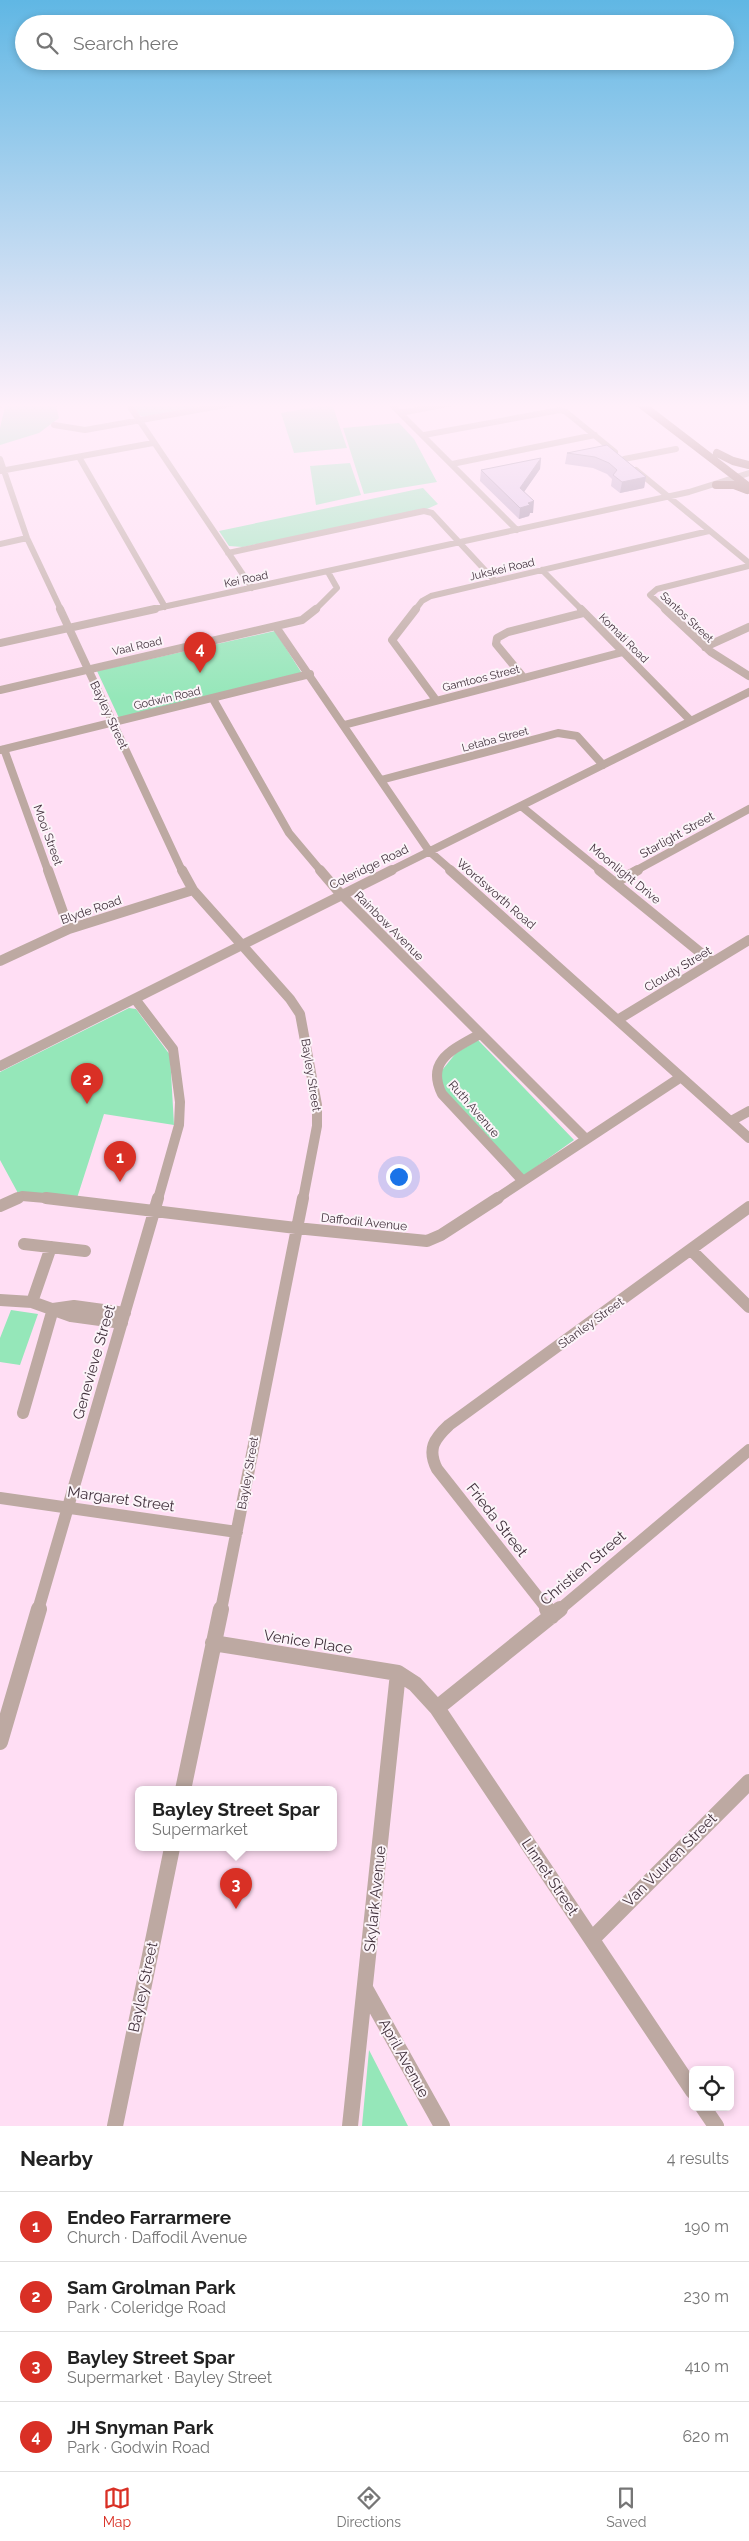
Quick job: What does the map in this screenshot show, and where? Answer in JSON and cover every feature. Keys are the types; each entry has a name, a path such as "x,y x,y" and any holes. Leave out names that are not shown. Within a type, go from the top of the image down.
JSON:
{"street":[{"name":"Bayley Street","path":"13,501 27,538 67,629 113,722 184,875 193,890 297,1007 304,1032 317,1105 318,1126 296,1228 237,1532 184,1786"},
{"path":"104,501 165,607"},
{"path":"193,501 252,588"},
{"path":"489,501 516,529"},
{"name":"Kei Road","path":"0,644 643,501"},
{"path":"673,501 749,565"},
{"path":"228,553 424,511 432,513 495,581"},
{"name":"Jukskei Road","path":"436,700 394,646 392,637 427,598 709,532"},
{"path":"0,544 27,538"},
{"name":"Santos Street","path":"749,565 651,592 652,598 705,647 749,676"},
{"name":"Komati Road","path":"542,570 691,721"},
{"name":"Vaal Road","path":"0,690 276,627 307,618 335,590 336,582 328,572"},
{"path":"524,678 496,644 497,638 508,632 583,613"},
{"name":"Wordsworth Road","path":"276,627 310,674 429,851 619,1019 749,1138"},
{"path":"705,647 749,627"},
{"name":"Gamtoos Street","path":"344,725 622,652"},
{"name":"Godwin Road","path":"2,750 310,674"},
{"name":"Coleridge Road","path":"0,1066 749,692"},
{"name":"Rainbow Avenue","path":"213,699 289,832 341,895 586,1140"},
{"name":"Letaba Street","path":"381,780 558,734 577,736 603,764"},
{"name":"Mooi Street","path":"2,750 69,929"},
{"name":"Moonlight Drive","path":"521,806 712,962"},
{"name":"Starlight Street","path":"616,882 749,809"},
{"name":"Blyde Road","path":"0,961 69,929 193,890"},
{"name":"Cloudy Street","path":"619,1019 749,940"},
{"name":"Genevieve Street","path":"0,1742 155,1211 178,1125 180,1102 173,1049 135,999"},
{"name":"Ruth Avenue","path":"480,1034 442,1058 436,1068 436,1081 442,1094 523,1181"},
{"name":"Daffodil Avenue","path":"0,1206 22,1196 32,1196 296,1228 427,1241 441,1235 681,1077"},
{"path":"731,1121 749,1111"},
{"name":"Stanley Street","path":"433,1440 749,1206"},
{"path":"24,1244 85,1250"},
{"path":"32,1302 51,1247"},
{"path":"691,1250 749,1307"},
{"path":"0,1300 32,1302 71,1316 124,1318"},
{"path":"23,1413 53,1309"},
{"name":"Frieda Street","path":"433,1440 430,1456 437,1469 552,1616"},
{"name":"Christien Street","path":"437,1708 552,1616 749,1450"},
{"name":"Margaret Street","path":"0,1498 237,1532"},
{"name":"Venice Place","path":"213,1643 398,1673"},
{"name":"Linnet Street","path":"398,1673 415,1684 437,1708 689,2085"},
{"name":"Skylark Avenue","path":"350,2126 366,1990 398,1673"},
{"name":"Van Vuuren Street","path":"592,1939 749,1782"},
{"name":"Bayley Street","path":"115,2126 171,1851"},
{"name":"April Avenue","path":"366,1990 442,2126"},
{"path":"706,2111 716,2126"}],"green space":[{"path":"315,501 333,501 316,505"},
{"path":"360,501 435,501 438,504 427,509 243,547 229,546 219,531"},
{"path":"275,631 303,675 119,718 97,671"},
{"path":"129,1008 136,1009 170,1055 174,1125 104,1114 77,1198 19,1195 0,1160 0,1072"},
{"path":"478,1040 574,1140 522,1177 444,1095 439,1074 456,1053"},
{"path":"11,1310 38,1314 20,1365 0,1362 0,1338"},
{"path":"369,2050 408,2126 362,2126"}],"building":[{"path":"513,501 533,501 528,503 530,505 520,508"}],"place":[{"name":"JH Snyman Park","path":"200,673"},
{"name":"Sam Grolman Park","path":"87,1104"},
{"name":"Endeo Farrarmere","path":"120,1182"},
{"name":"Bayley Street Spar","path":"236,1909"}]}
